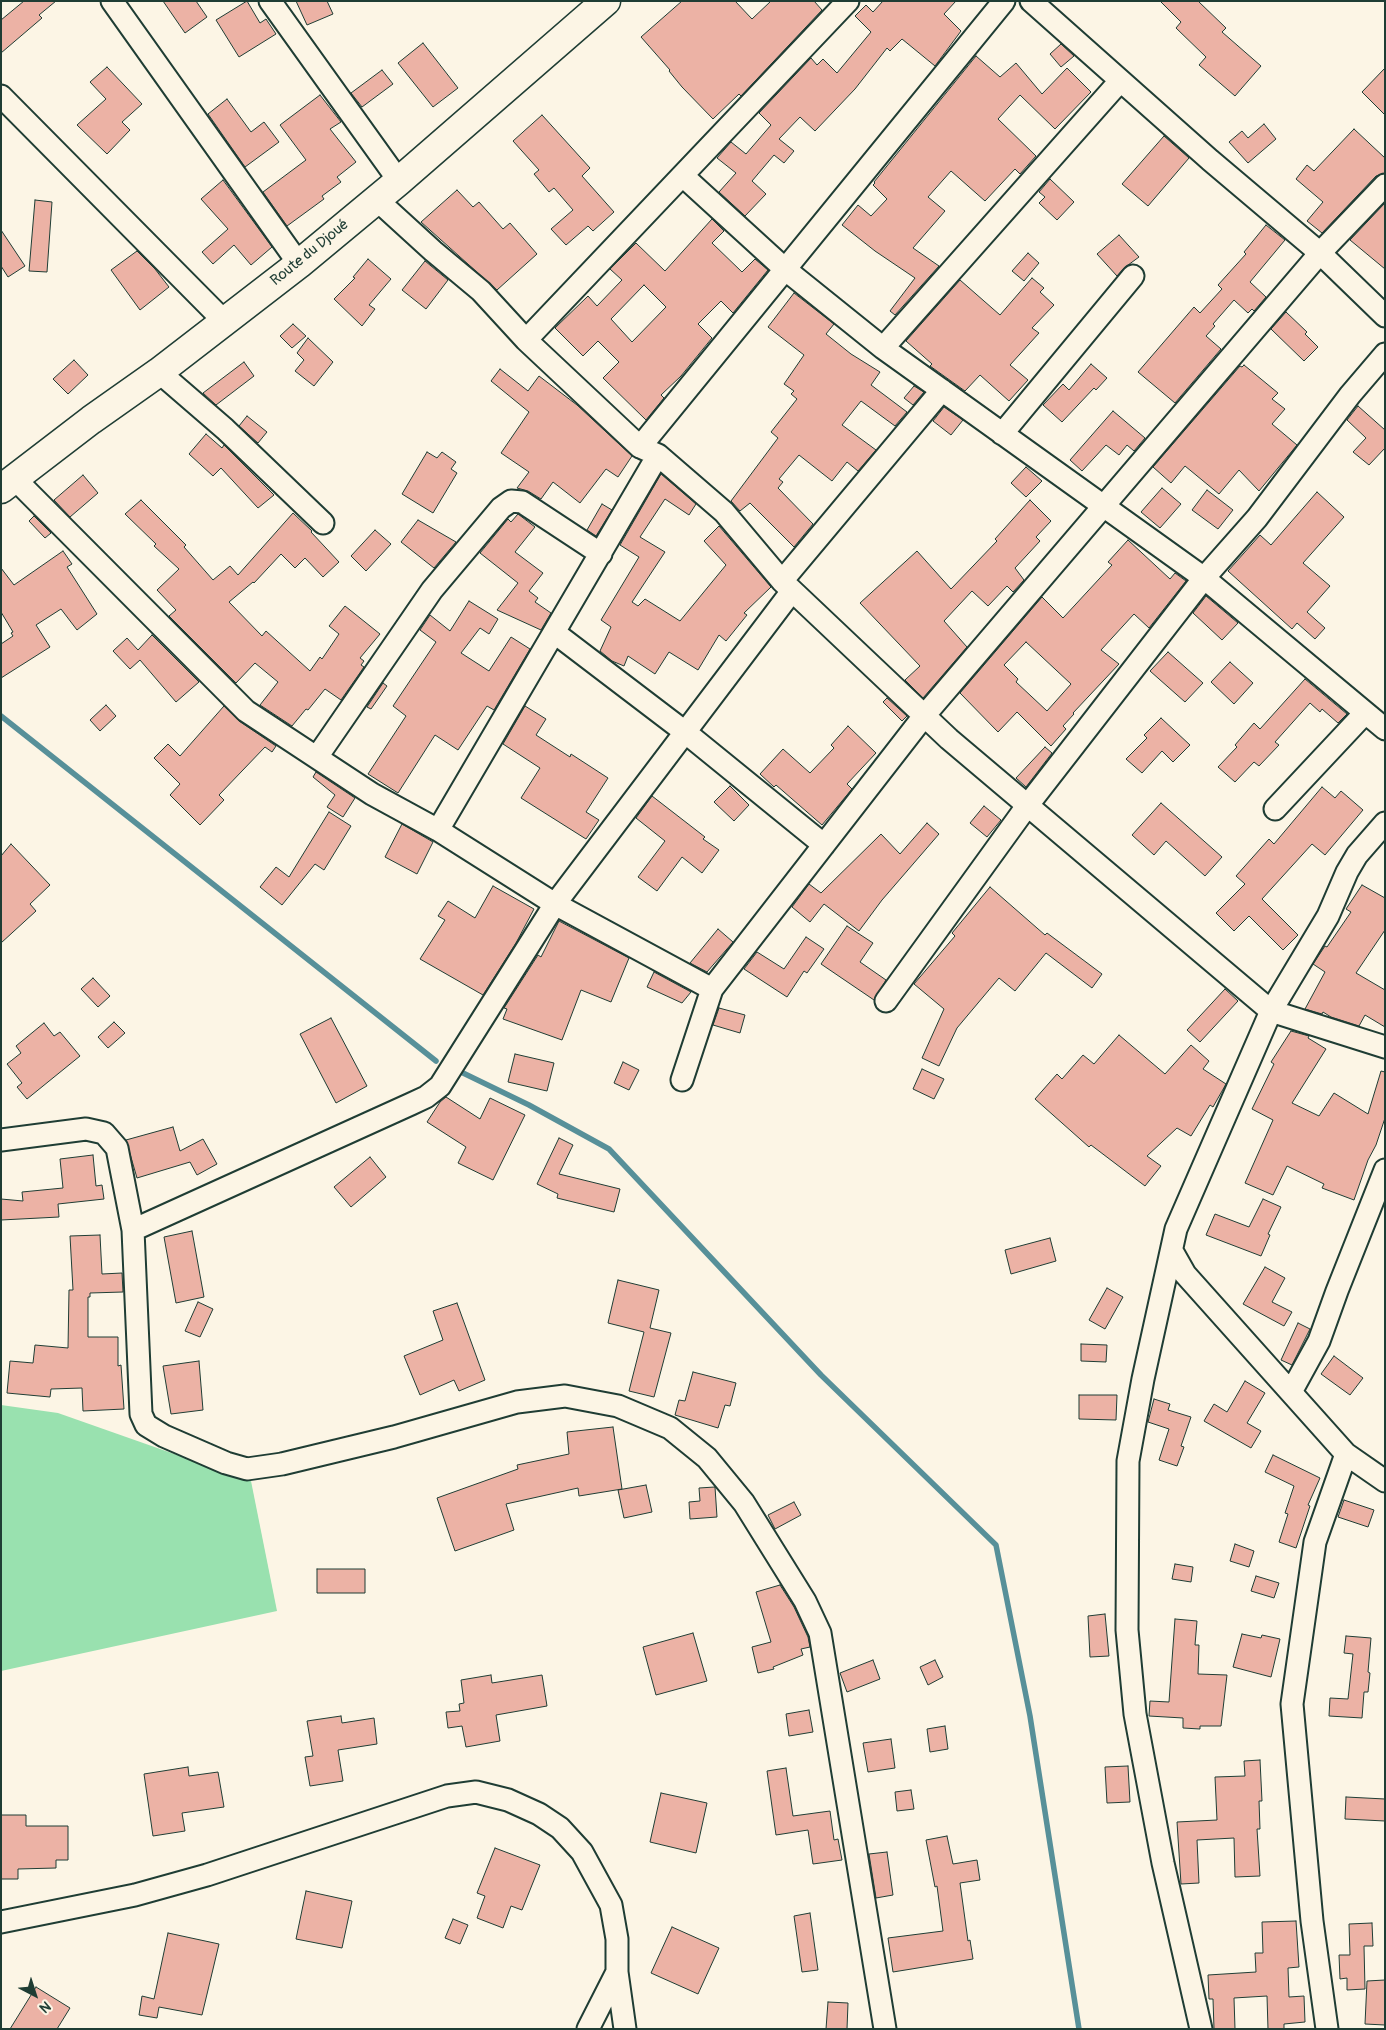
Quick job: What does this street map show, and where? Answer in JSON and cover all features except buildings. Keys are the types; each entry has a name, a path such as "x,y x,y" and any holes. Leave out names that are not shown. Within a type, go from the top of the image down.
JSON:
{"main road":[{"name":"Route du Djoué","path":"8,483 160,372 299,264 399,181 606,1"}],"street":[{"path":"112,1 299,264"},
{"path":"270,1 399,181"},
{"path":"526,340 848,1"},
{"path":"438,830 601,554 649,451 786,270 1004,1"},
{"path":"1032,1 1120,81 1320,252 1385,316"},
{"path":"883,348 1120,81"},
{"path":"1,96 224,321"},
{"path":"683,176 786,270 883,348 1204,578 1385,729"},
{"path":"682,1080 712,989 924,716 1320,252 1385,185"},
{"path":"376,199 433,251 481,291 526,340 649,451 724,512 787,586 949,739 1271,1011 1385,1047"},
{"path":"1002,434 1133,276"},
{"path":"886,1001 1028,806 1204,578 1257,518 1350,395 1385,354"},
{"path":"160,372 225,429 323,523"},
{"path":"134,1230 426,1097 440,1086 554,904 685,732 787,586 942,390"},
{"path":"8,483 239,705 372,794 438,830 554,904 712,989"},
{"path":"317,757 432,590 501,508 511,501 522,502 601,554"},
{"path":"555,633 685,732 824,845"},
{"path":"1275,809 1365,713"},
{"path":"1201,2029 1163,1863 1135,1714 1127,1630 1128,1461 1143,1379 1176,1229 1271,1011 1328,916 1347,872 1357,855 1385,823"},
{"path":"1,1140 86,1129 104,1134 117,1148 134,1230 141,1414 146,1425 154,1431 226,1463 247,1469 282,1464 394,1437 517,1402 565,1396 618,1406 670,1428 707,1458 744,1503 759,1526 805,1601 820,1633 885,2029"},
{"path":"1291,1392 1319,1341 1385,1170"},
{"path":"1172,1251 1185,1274 1346,1454 1385,1481"},
{"path":"1327,2029 1312,1921 1292,1704 1315,1542 1346,1454"},
{"path":"1,1922 135,1895 208,1875 447,1796 476,1792 508,1800 539,1814 560,1828 582,1852 611,1905 617,1939 617,1972 625,2029"},
{"path":"588,2029 617,1972"}],"green space":[{"path":"1,1405 58,1413 251,1481 277,1611 1,1671"}],"waterway":[{"path":"1,716 436,1061"},
{"path":"461,1072 529,1105 609,1149 821,1375 996,1545 1030,1716 1079,2029"}]}
